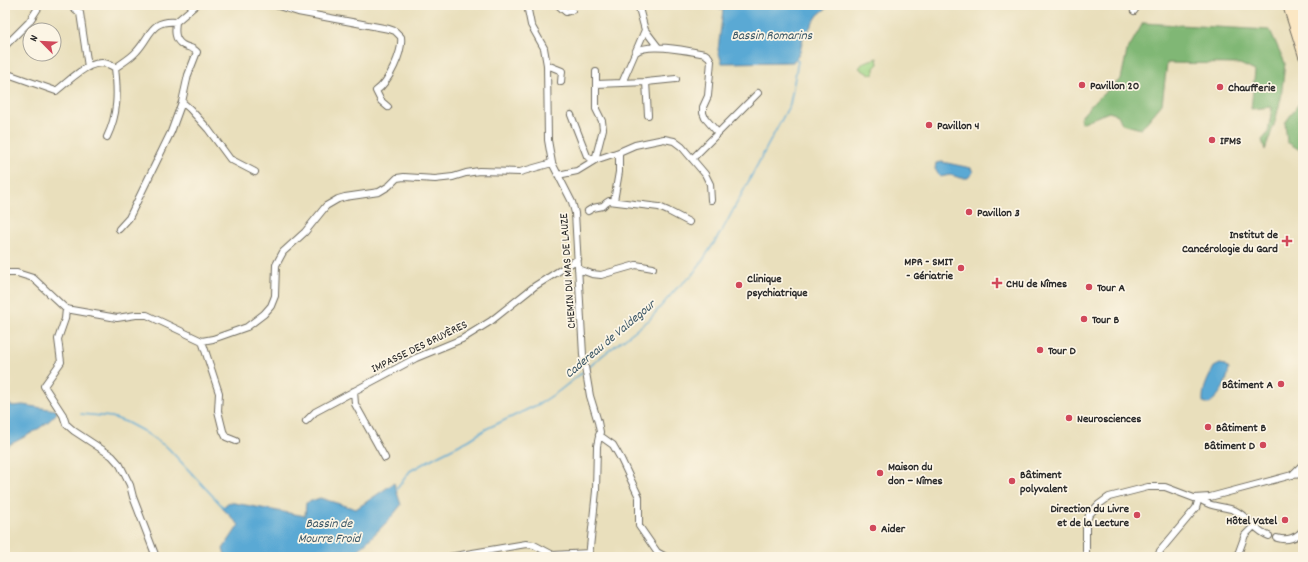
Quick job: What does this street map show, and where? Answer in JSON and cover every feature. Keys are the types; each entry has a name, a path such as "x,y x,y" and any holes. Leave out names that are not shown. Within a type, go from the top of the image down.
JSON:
{"main road":[{"path":"1287,5 1303,56"},
{"path":"1295,5 1302,23 1303,34"}],"street":[{"path":"5,46 30,22 40,5"},
{"path":"70,5 80,13 88,67"},
{"path":"119,228 129,218 171,132 182,102 188,75 197,52 195,49 182,45 174,32 176,22 196,5"},
{"path":"275,5 298,12 395,31 401,37 401,47 394,66 386,81 376,91 381,101 388,108"},
{"path":"298,12 301,5"},
{"name":"CHEMIN DU MAS DE LAUZE","path":"527,5 532,25 544,48 547,65 548,140 552,163 572,202 575,213 583,355 590,396 601,437 597,446 596,491 589,555"},
{"path":"558,5 566,12 572,10"},
{"path":"637,5 645,30 658,47"},
{"path":"1004,5 1016,5"},
{"path":"115,68 137,51 147,36 158,24 165,21 176,22"},
{"path":"622,83 645,30"},
{"path":"636,52 644,47 658,47 705,54 710,57 711,61 708,96 703,107 703,113 705,118 718,132"},
{"path":"5,73 56,91 88,67 99,62 110,64 115,68 118,93 113,125 107,137"},
{"path":"547,65 562,71 560,82"},
{"path":"595,160 604,129 596,109 596,72"},
{"path":"596,84 676,79"},
{"path":"646,82 648,114"},
{"path":"692,159 758,93"},
{"path":"182,102 208,129 230,159 255,172"},
{"path":"571,115 587,156 595,160"},
{"path":"558,175 577,171 595,160 635,145 664,139 674,141 682,147 705,174 710,184 711,200"},
{"path":"614,201 619,172 619,152"},
{"path":"5,273 17,273 33,278 66,309 117,318 147,315 202,341 213,339 247,327 264,314 271,306 275,296 276,265 283,252 305,232 326,206 338,199 379,192 389,186 397,178 453,177 479,171 520,172 552,163"},
{"path":"588,211 593,208 603,206 609,201 614,201 659,207 689,222"},
{"name":"IMPASSE DES BRUYÈRES","path":"306,421 315,412 354,391 416,358 462,339 491,322 535,286 578,259"},
{"path":"578,270 600,275 636,265 653,268"},
{"path":"66,309 65,319 58,339 61,362 44,386 66,424 112,456 120,465 130,485 133,497 156,557"},
{"path":"202,341 219,393 218,411 223,431 226,437 236,441"},
{"path":"354,391 355,404 385,458"},
{"path":"601,437 613,445 639,497 639,526 656,552 666,557"},
{"path":"1292,475 1303,464"},
{"path":"1086,557 1086,524 1089,515 1098,505 1109,497 1148,487 1165,487 1188,497 1210,497 1292,475 1303,474"},
{"path":"1199,498 1204,503 1235,510 1262,533 1269,536"},
{"path":"1158,557 1160,551 1196,508 1199,498"},
{"path":"1237,557 1245,535 1254,525"},
{"path":"1277,538 1287,540 1299,535 1303,530"},
{"path":"449,557 526,544 534,545 553,556 589,555"}],"green space":[{"path":"1143,23 1270,30 1285,63 1281,98 1275,122 1265,150 1262,140 1268,133 1272,107 1251,109 1255,71 1240,64 1167,63 1162,104 1141,129 1122,124 1118,115 1109,112 1081,123 1080,118 1095,101 1121,79 1127,51"},
{"path":"877,58 878,64 874,68 874,75 859,68 864,62"},
{"path":"1303,98 1303,152 1287,142 1285,123"}],"water":[{"name":"Bassin Romarins","path":"709,5 830,5 818,15 803,38 800,52 793,62 722,63 718,50 723,10"},
{"path":"942,162 971,168 973,172 968,178 950,175 940,177 935,169 936,163"},
{"path":"1220,364 1225,365 1229,369 1225,384 1217,396 1209,404 1203,402 1204,388 1214,367"},
{"path":"5,400 12,406 23,405 56,410 57,413 40,428 7,446 5,449"},
{"name":"Bassin de Mourre Froid","path":"394,483 401,505 389,520 351,557 226,557 223,549 239,525 222,508 229,502 305,516 306,503 320,498 356,509"}],"waterway":[{"name":"Cadereau de Valdegour","path":"588,368 649,320 676,289 692,275 703,260 723,229 790,104 798,61 795,57"},
{"name":"Cadereau de Valdegour","path":"396,490 410,471 469,440 486,429 541,403 583,372"},
{"name":"Cadereau de Valdegour","path":"81,414 112,417 126,422 143,431 168,448 224,508"}],"place":[{"name":"Pavillon 20","path":"1082,85"},
{"name":"Chaufferie","path":"1220,87"},
{"name":"Pavillon 4","path":"929,125"},
{"name":"IFMS","path":"1212,140"},
{"name":"Pavillon 3","path":"969,212"},
{"name":"Institut de Cancérologie du Gard","path":"1287,241"},
{"name":"MPR - SMIT - Gériatrie","path":"961,268"},
{"name":"CHU de Nîmes","path":"997,283"},
{"name":"Clinique psychiatrique","path":"739,285"},
{"name":"Tour A","path":"1089,287"},
{"name":"Tour B","path":"1084,319"},
{"name":"Tour D","path":"1040,350"},
{"name":"Bâtiment A","path":"1281,384"},
{"name":"Neurosciences","path":"1069,418"},
{"name":"Bâtiment B","path":"1208,427"},
{"name":"Bâtiment D","path":"1263,445"},
{"name":"Maison du don – Nîmes","path":"880,473"},
{"name":"Bâtiment polyvalent","path":"1012,481"},
{"name":"Direction du Livre et de la Lecture","path":"1137,515"},
{"name":"Hôtel Vatel","path":"1285,520"},
{"name":"Aider","path":"873,528"}]}
